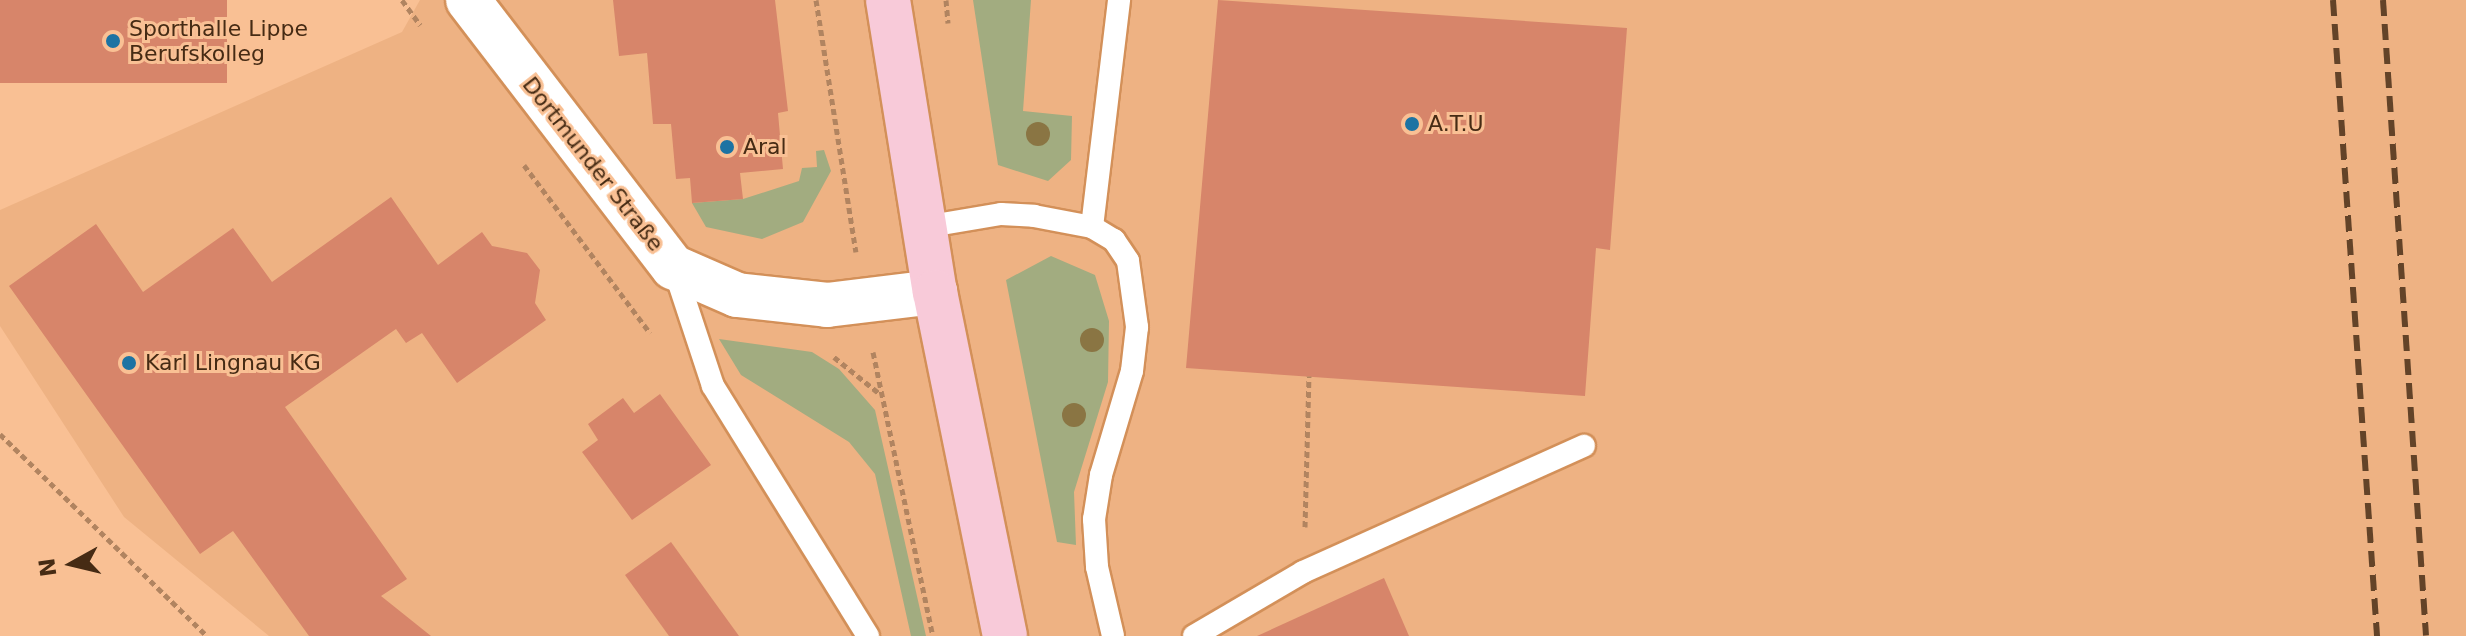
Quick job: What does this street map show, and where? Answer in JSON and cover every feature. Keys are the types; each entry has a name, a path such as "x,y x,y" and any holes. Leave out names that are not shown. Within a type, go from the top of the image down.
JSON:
{"main road":[{"path":"888,0 935,292 1005,636"}],"street":[{"name":"Dortmunder Straße","path":"468,0 673,267 737,295 827,305 935,292"}],"lane":[{"path":"1092,227 1119,0"},
{"path":"924,227 1001,214 1092,227 1114,240 1128,261 1136,290 1132,371 1101,475 1094,519 1097,567 1113,636"},
{"path":"673,267 713,386 868,636"},
{"path":"1194,636 1303,572 1584,446"}],"path":[{"path":"816,0 864,300 933,636"},
{"path":"1303,572 1309,376"},
{"path":"0,434 207,636"}],"shaded area":[{"path":"420,0 2466,0 2466,636 269,636 124,517 0,326 0,210 402,32"}],"green space":[{"path":"973,0 1031,0 1023,111 1072,116 1071,160 1048,181 998,165"},
{"path":"824,150 831,171 803,222 762,239 706,227 692,203 743,199 799,181 802,168 817,167 816,151"},
{"path":"1051,256 1095,275 1109,321 1108,382 1074,492 1076,545 1057,542 1006,280"},
{"path":"719,339 812,352 839,369 875,410 926,636 911,636 875,474 849,442 741,375"}],"building":[{"name":"Sporthalle Lippe Berufskolleg","path":"0,0 227,0 227,83 0,83"},
{"path":"613,0 775,0 788,111 778,113 783,169 740,173 743,199 692,203 690,178 676,179 671,124 653,124 647,53 619,56"},
{"name":"A.T.U","path":"1218,0 1627,28 1610,250 1596,248 1585,396 1186,368"},
{"path":"391,197 438,265 482,232 492,246 527,253 540,270 535,303 546,320 457,383 422,333 406,343 396,329 285,407 407,579 381,596 431,636 309,636 233,531 200,554 9,286 96,224 143,292 233,228 272,282"},
{"path":"660,394 711,465 632,520 582,452 598,440 588,424 623,398 634,413"},
{"path":"671,542 739,636 669,636 625,575"},
{"path":"1384,578 1409,636 1257,636"}],"railway":[{"path":"2333,0 2377,636"},
{"path":"2383,0 2426,636"}],"place":[{"name":"Sporthalle Lippe Berufskolleg","path":"113,41"},
{"name":"A.T.U","path":"1412,124"},
{"name":"Aral","path":"727,147"},
{"name":"Karl Lingnau KG","path":"129,363"}]}
